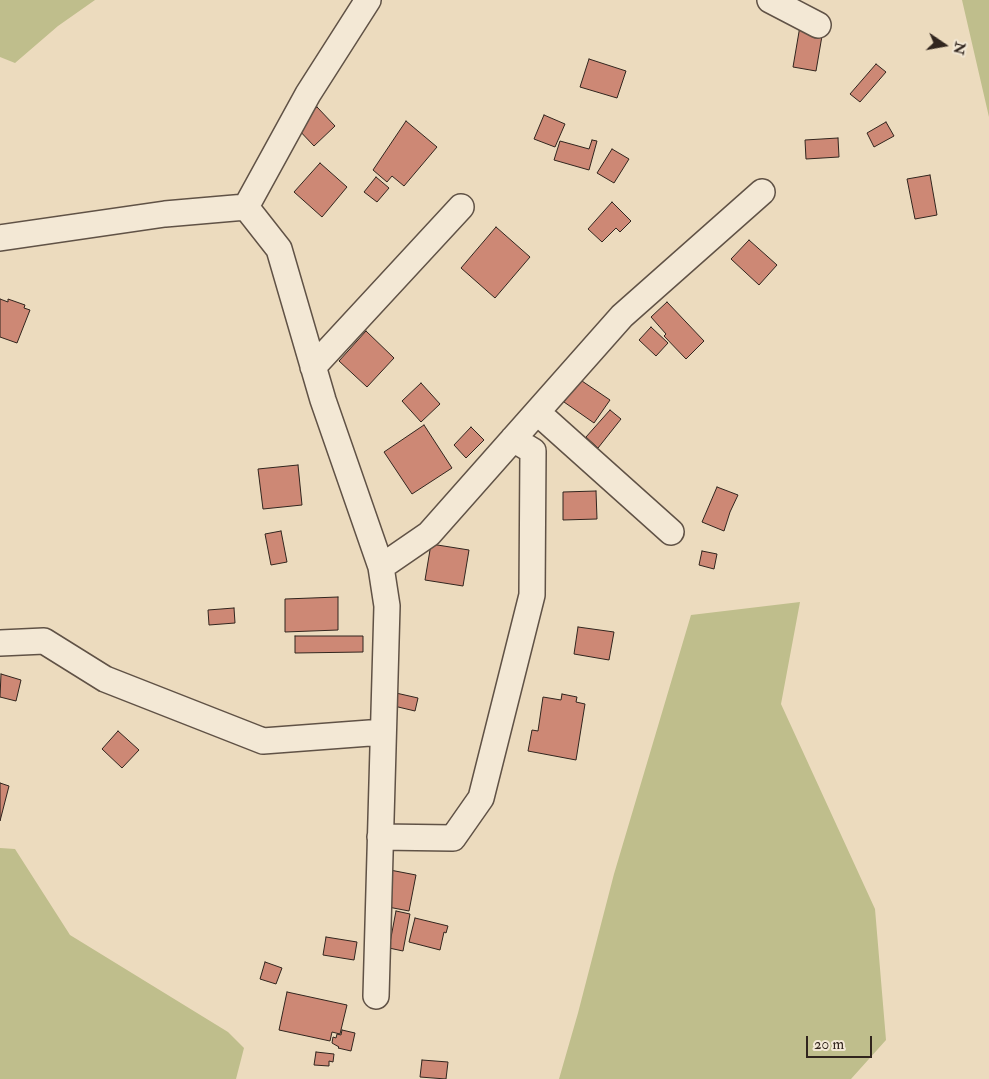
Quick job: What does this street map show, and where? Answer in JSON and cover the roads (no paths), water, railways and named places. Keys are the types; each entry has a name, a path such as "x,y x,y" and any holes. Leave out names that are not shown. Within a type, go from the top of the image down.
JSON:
{"street":[{"path":"246,207 308,94 368,0"},
{"path":"770,0 818,25"},
{"path":"381,567 429,534 622,316 762,192"},
{"path":"0,238 165,214 246,207"},
{"path":"246,207 279,249 323,400 381,567 387,606 376,996"},
{"path":"313,367 461,207"},
{"path":"537,412 672,532"},
{"path":"380,837 453,838 481,798 532,595 534,451 513,439"},
{"path":"0,643 44,641 105,679 263,741 383,732"}]}
